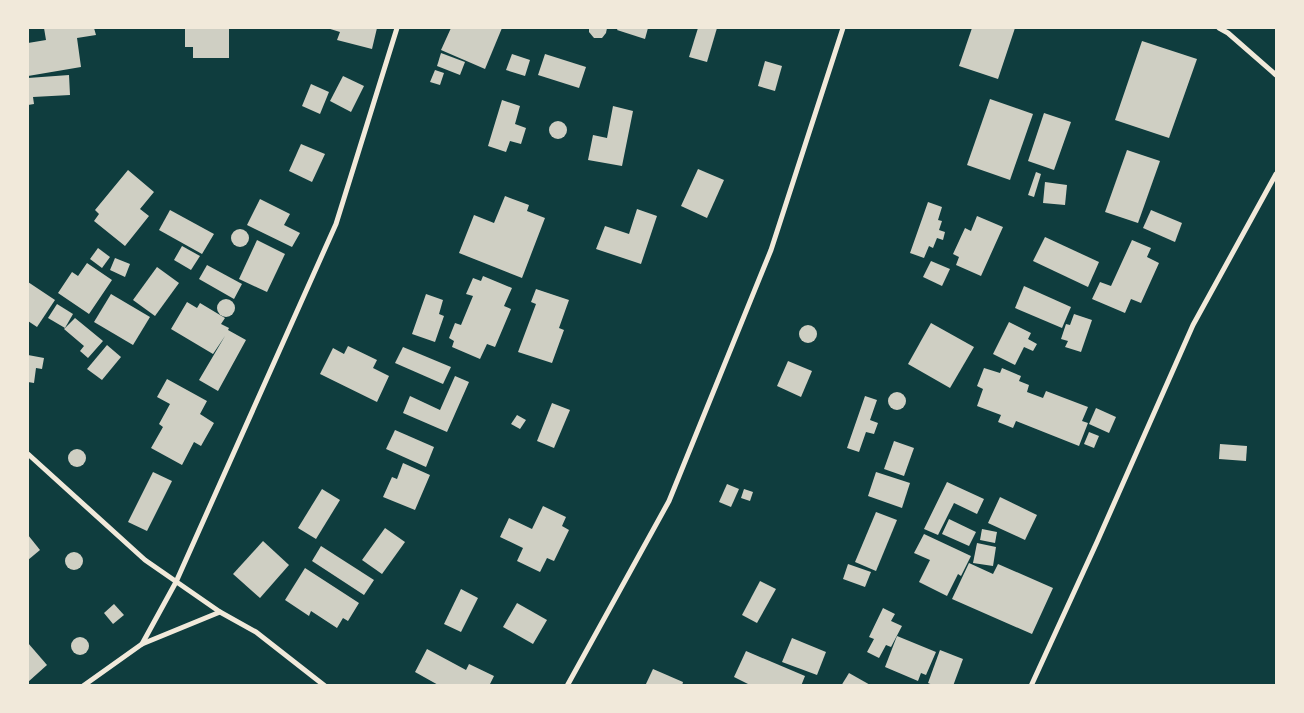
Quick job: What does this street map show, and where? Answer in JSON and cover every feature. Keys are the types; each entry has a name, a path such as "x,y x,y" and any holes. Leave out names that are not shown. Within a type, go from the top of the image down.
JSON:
{"street":[{"path":"142,644 176,582 336,224 397,28"},
{"path":"567,686 669,500 771,250 843,28"},
{"path":"1219,28 1236,39 1276,75"},
{"path":"1030,686 1097,542 1193,324 1276,174"},
{"path":"28,454 145,560 220,612 256,632 325,686"},
{"path":"83,686 142,644 220,612"}],"building":[{"path":"44,28 94,28 96,35 77,38 81,67 28,76 28,43 46,40"},
{"path":"185,28 229,28 229,58 193,58 193,47 185,47"},
{"path":"327,28 377,28 372,49 337,40 340,32"},
{"path":"451,28 502,28 485,69 441,50"},
{"path":"589,28 607,28 602,38 594,38 589,32"},
{"path":"618,28 648,28 645,39 617,30"},
{"path":"698,28 717,28 707,62 689,57"},
{"path":"972,28 1015,28 998,79 959,66"},
{"path":"1142,41 1197,59 1169,138 1115,120"},
{"path":"441,53 465,62 460,75 437,66"},
{"path":"512,54 530,60 525,76 506,70"},
{"path":"545,54 586,67 579,88 538,75"},
{"path":"765,61 782,66 775,91 758,86"},
{"path":"435,70 444,73 440,85 430,82"},
{"path":"69,75 70,95 33,97 34,104 28,105 28,78"},
{"path":"343,76 364,86 351,112 330,101"},
{"path":"311,84 329,92 320,114 302,106"},
{"path":"990,99 1033,114 1010,180 967,165"},
{"path":"502,100 520,106 515,124 526,128 521,144 510,141 506,152 488,146"},
{"path":"613,106 633,111 622,166 588,160 593,135 607,138"},
{"path":"1044,113 1071,122 1054,170 1028,161"},
{"path":"558,121 564,124 567,130 564,136 558,139 552,136 549,130 552,124"},
{"path":"301,144 325,154 312,182 289,171"},
{"path":"1127,150 1160,161 1138,223 1105,212"},
{"path":"698,169 724,180 707,218 681,206"},
{"path":"128,170 154,192 140,209 149,216 125,246 94,221 99,214 95,210"},
{"path":"1036,172 1041,174 1034,197 1028,195"},
{"path":"1045,182 1067,185 1065,205 1043,203"},
{"path":"505,196 529,205 527,211 545,218 522,278 459,253 474,215 494,223"},
{"path":"260,199 290,214 284,225 300,233 292,247 247,225"},
{"path":"928,202 942,207 938,220 942,221 939,230 945,232 943,240 937,238 933,248 929,246 924,258 910,253"},
{"path":"637,209 657,216 641,264 596,249 605,226 629,234"},
{"path":"170,210 214,234 202,254 159,230"},
{"path":"1151,210 1182,223 1175,242 1143,228"},
{"path":"977,216 1003,227 981,276 956,265 959,257 953,254 965,228 971,231"},
{"path":"240,229 246,232 249,238 246,244 240,247 234,244 231,238 234,232"},
{"path":"1045,237 1099,262 1088,287 1033,261"},
{"path":"257,240 285,254 267,292 239,279"},
{"path":"1132,240 1151,248 1147,257 1159,263 1141,303 1131,299 1125,313 1092,299 1100,282 1111,286"},
{"path":"182,246 200,256 191,270 174,260"},
{"path":"98,248 110,257 102,268 90,259"},
{"path":"115,258 130,264 125,277 110,270"},
{"path":"931,261 950,269 942,286 923,277"},
{"path":"87,263 112,280 89,314 58,293 72,272 78,276"},
{"path":"207,265 242,284 234,299 199,279"},
{"path":"157,267 179,283 155,316 133,300"},
{"path":"483,276 512,288 504,306 511,309 495,347 487,344 480,359 452,347 454,341 449,338 455,323 461,325 473,296 466,294 473,278 481,281"},
{"path":"28,282 55,300 37,327 28,321"},
{"path":"1024,286 1071,307 1062,328 1015,308"},
{"path":"536,289 569,300 559,328 564,330 552,363 518,352 536,304 531,302"},
{"path":"111,294 150,317 133,345 94,322"},
{"path":"426,294 443,300 439,314 444,316 435,342 412,334"},
{"path":"226,299 232,302 235,308 232,314 226,317 220,314 217,308 220,302"},
{"path":"187,302 197,308 200,303 225,318 221,324 246,340 218,391 199,380 225,336 213,354 171,329"},
{"path":"57,304 73,314 65,328 48,318"},
{"path":"1074,314 1092,320 1081,352 1065,347 1068,341 1061,339 1066,324 1070,325"},
{"path":"75,318 103,341 88,358 80,351 84,346 64,329"},
{"path":"1009,322 1031,333 1028,339 1037,344 1033,351 1024,347 1015,365 993,354"},
{"path":"931,323 974,347 950,388 908,364"},
{"path":"808,325 814,328 817,334 814,340 808,343 802,340 799,334 802,328"},
{"path":"107,345 121,357 102,380 87,369"},
{"path":"348,346 377,360 373,368 389,376 377,402 320,374 333,348 344,354"},
{"path":"403,347 451,367 443,384 395,363"},
{"path":"28,355 44,358 42,369 36,368 34,383 28,382"},
{"path":"788,361 812,371 801,397 777,386"},
{"path":"984,368 1000,373 1002,368 1021,376 1019,381 1029,385 1027,392 1043,398 1046,391 1088,407 1082,421 1088,423 1079,446 1016,421 1013,428 998,422 1001,415 977,406 983,389 977,386"},
{"path":"455,376 469,382 447,432 403,413 410,396 440,410"},
{"path":"167,379 207,401 200,414 214,423 201,446 194,442 182,465 151,448 163,427 159,424 170,404 157,397"},
{"path":"897,392 903,395 906,401 903,407 897,410 891,407 888,401 891,395"},
{"path":"865,396 877,400 870,420 878,423 874,434 866,432 859,452 847,448"},
{"path":"552,403 570,410 554,448 537,441"},
{"path":"1096,408 1116,417 1109,433 1089,424"},
{"path":"517,415 526,420 520,429 511,424"},
{"path":"395,430 434,447 426,467 386,449"},
{"path":"1089,432 1099,436 1094,448 1084,444"},
{"path":"894,441 914,448 904,476 884,469"},
{"path":"1220,444 1247,446 1246,461 1219,459"},
{"path":"77,449 83,452 86,458 83,464 77,467 71,464 68,458 71,452"},
{"path":"403,463 430,475 415,510 383,497 392,477 397,479"},
{"path":"153,472 172,481 147,531 128,522"},
{"path":"876,472 910,483 902,508 868,496"},
{"path":"947,482 984,499 977,514 954,503 938,535 924,529"},
{"path":"727,484 739,489 731,507 719,502"},
{"path":"322,489 340,500 316,539 298,528"},
{"path":"744,489 753,492 750,501 741,498"},
{"path":"1000,497 1037,515 1025,540 988,523"},
{"path":"543,506 566,517 562,526 569,530 554,561 547,558 540,572 517,561 523,548 500,537 509,518 532,529"},
{"path":"876,512 897,520 876,571 855,562"},
{"path":"949,519 976,532 969,546 942,534"},
{"path":"385,528 405,542 382,574 362,560"},
{"path":"982,529 997,532 995,543 980,540"},
{"path":"924,534 971,556 961,576 958,574 947,596 919,582 930,560 914,553"},
{"path":"28,535 40,550 28,560"},
{"path":"263,541 289,565 260,598 233,574"},
{"path":"977,543 996,547 993,566 973,563"},
{"path":"321,546 374,580 364,595 312,561"},
{"path":"74,552 80,555 83,561 80,567 74,570 68,567 65,561 68,555"},
{"path":"969,563 993,574 998,564 1053,588 1032,634 952,599"},
{"path":"848,564 871,572 865,587 843,579"},
{"path":"305,568 359,603 348,621 343,618 337,628 311,611 309,616 285,600"},
{"path":"760,581 776,589 757,623 742,615"},
{"path":"461,589 478,598 461,632 444,624"},
{"path":"517,603 547,620 533,644 503,627"},
{"path":"114,604 124,615 113,624 104,613"},
{"path":"883,608 895,614 891,621 902,626 891,647 886,645 879,658 867,652 874,639 869,637"},
{"path":"897,636 936,652 926,675 921,673 918,681 885,667"},
{"path":"80,637 86,640 89,646 86,652 80,655 74,652 71,646 74,640"},
{"path":"792,638 826,652 817,675 782,662"},
{"path":"28,643 47,665 28,682"},
{"path":"427,649 466,670 469,664 494,676 489,686 440,686 415,672"},
{"path":"940,650 963,659 953,686 935,686 928,683"},
{"path":"746,651 805,676 801,686 752,686 734,677"},
{"path":"653,669 683,682 682,686 645,686"},
{"path":"849,673 872,686 841,686"}]}
